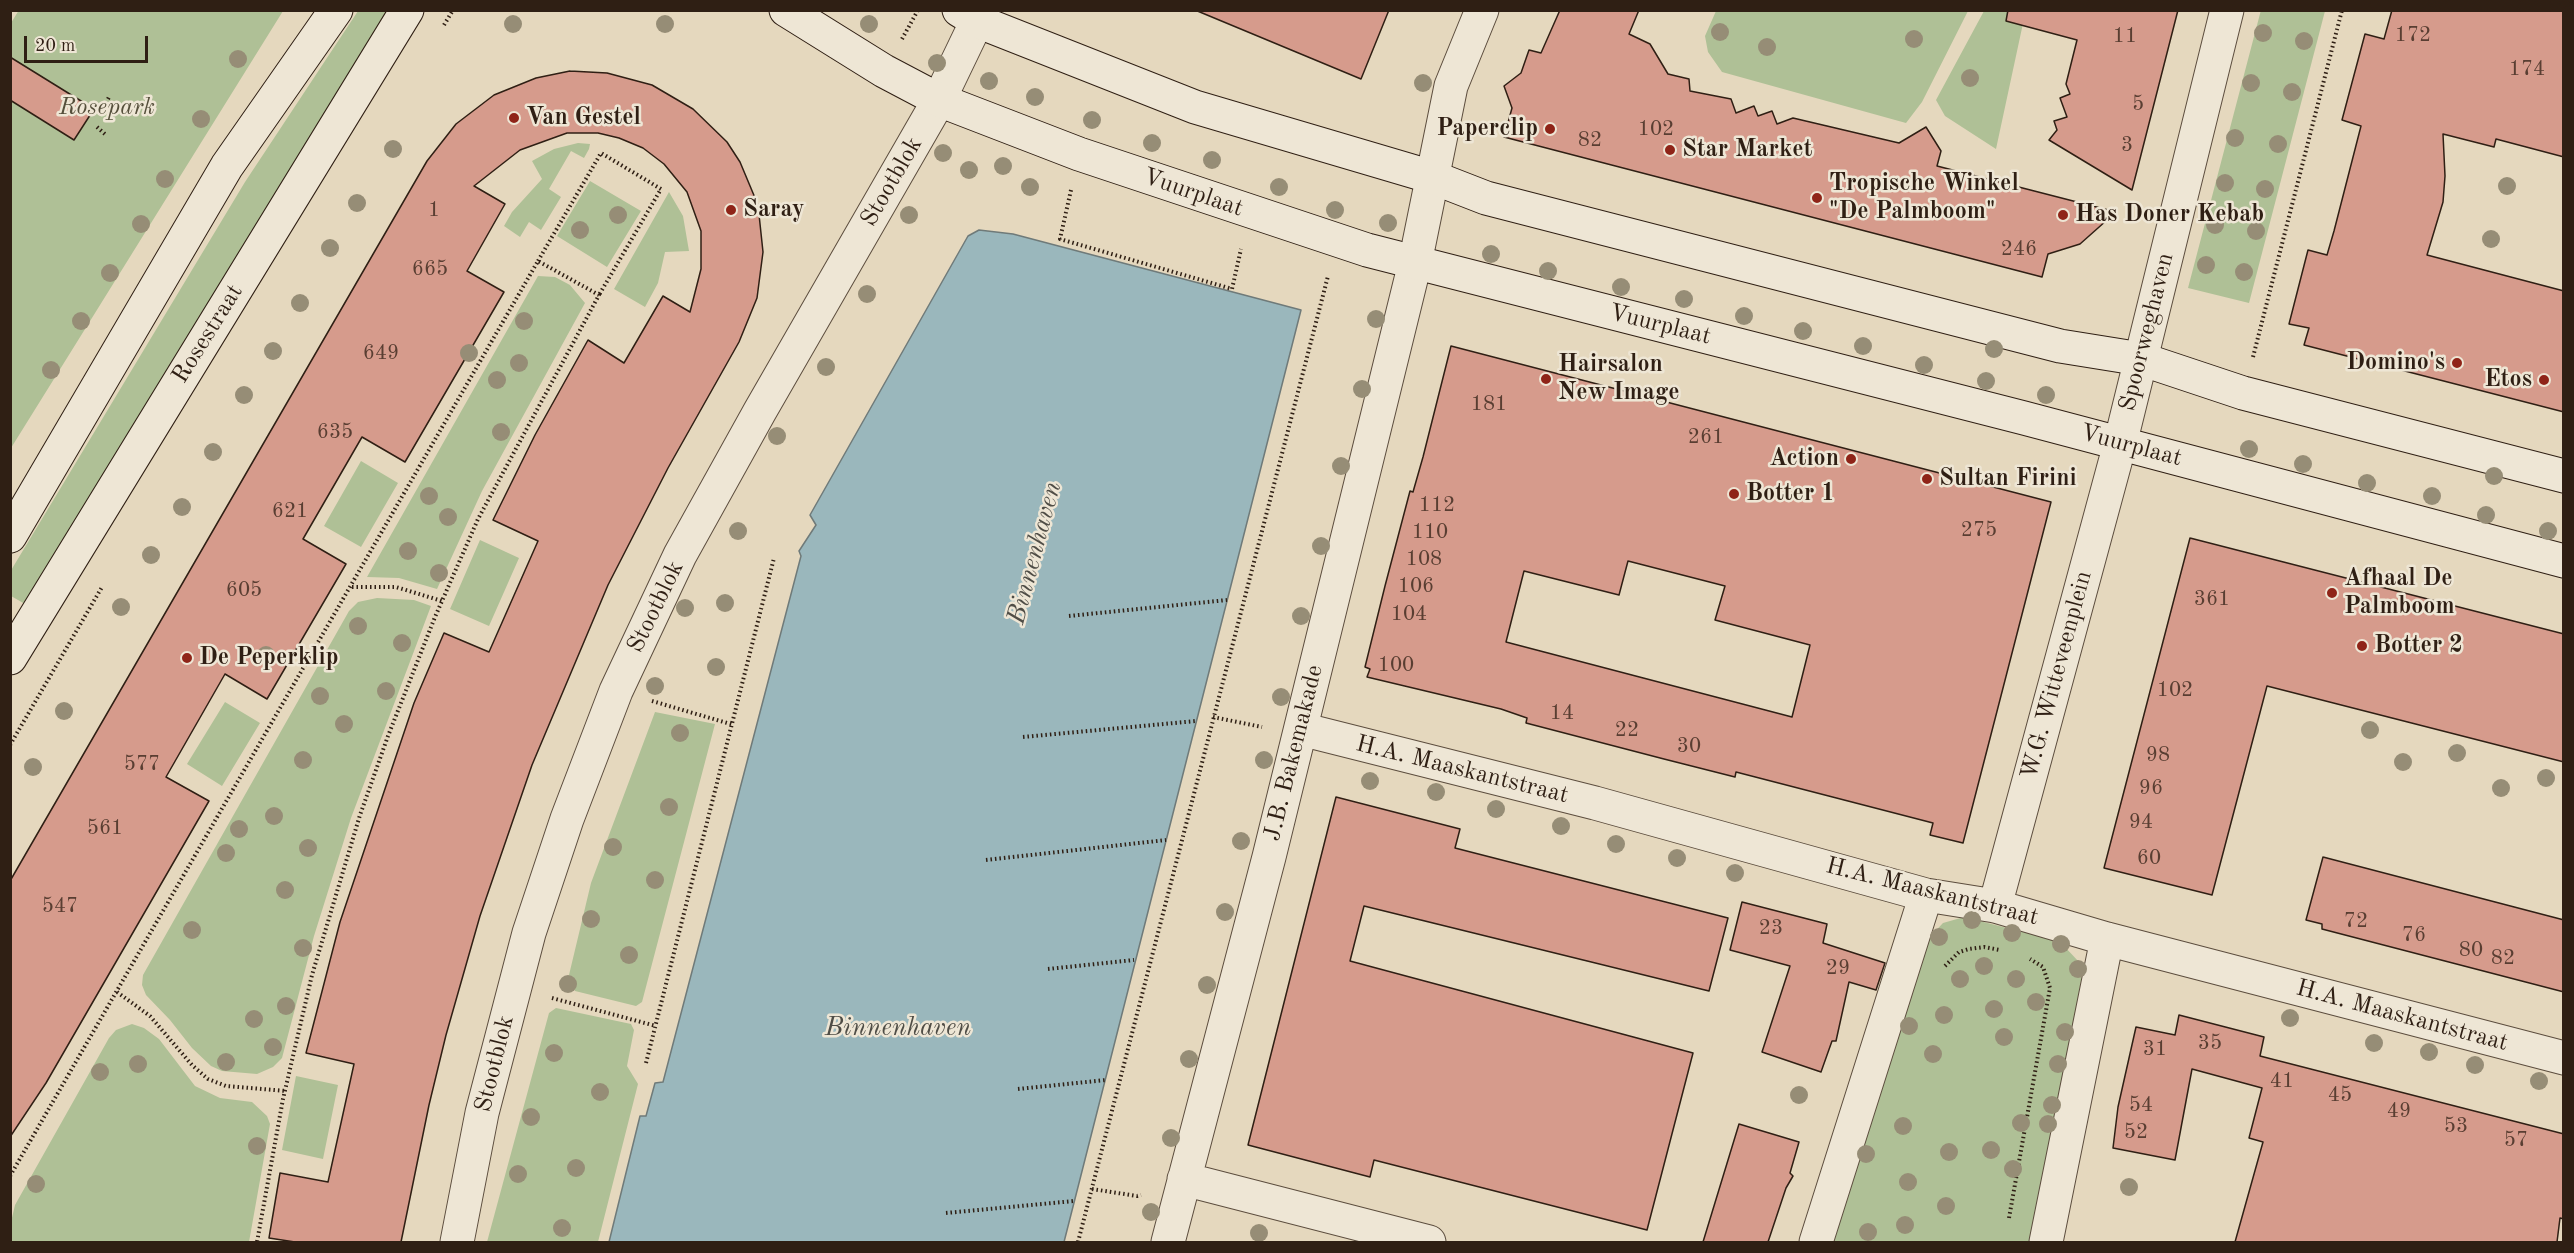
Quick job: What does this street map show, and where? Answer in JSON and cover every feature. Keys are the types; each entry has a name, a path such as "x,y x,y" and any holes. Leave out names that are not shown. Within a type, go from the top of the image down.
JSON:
{"street":[{"path":"10,536 227,166 336,10"},
{"name":"Rosestraat","path":"10,658 407,10"},
{"name":"Vuurplaat","path":"786,10 884,71 939,100 1079,154 1337,240 1415,263 2564,561"},
{"name":"J.B. Bakemakade","path":"1168,1242 1301,729 1415,263 1451,86 1482,10"},
{"name":"Spoorweghaven","path":"2120,444 2227,10"},
{"path":"968,16 1195,107 1432,177 1486,198 2060,346 2141,359 2243,393 2564,476"},
{"name":"Stootblok","path":"457,1242 482,1113 514,988 567,819 616,691 680,555 939,100 968,16"},
{"name":"W.G. Witteveenplein","path":"1995,906 2120,444"},
{"name":"H.A. Maaskantstraat","path":"1301,729 1595,803 1926,895 1995,906 2107,939 2564,1058"},
{"path":"1815,1242 1926,895"},
{"path":"2046,1242 2107,939"},
{"path":"1185,1179 1429,1242"}],"path":[{"path":"2243,393 2342,10"},
{"path":"97,127 106,135"},
{"path":"10,1176 601,153 661,189 599,295 478,519 442,601 388,736 360,815 312,975 256,1242"},
{"path":"1065,219 1060,239 1232,289 1238,267"},
{"path":"1078,1242 1337,240"},
{"path":"538,261 599,295"},
{"path":"646,1064 734,725 774,558"},
{"path":"351,587 396,587 442,601"},
{"path":"1069,616 1227,600"},
{"path":"616,691 734,725"},
{"path":"1212,717 1259,727 1301,729"},
{"path":"1023,737 1196,721"},
{"path":"986,860 1166,840"},
{"path":"1942,970 1959,952 1984,947 2004,951"},
{"path":"2008,1221 2050,988 2043,967 2024,955"},
{"path":"1048,969 1134,960"},
{"path":"514,988 656,1026"},
{"path":"117,992 150,1016 192,1065 208,1079 226,1086 286,1091"},
{"path":"1018,1089 1106,1080"},
{"path":"1092,1189 1137,1196 1185,1179"},
{"path":"946,1213 1074,1201"}],"green space":[{"name":"Rosepark","path":"19,10 283,11 11,448 11,23"},
{"path":"1716,10 1968,11 1922,102 1906,123 1722,72 1708,52 1705,36"},
{"path":"2261,10 2325,11 2249,303 2188,288"},
{"path":"358,11 389,11 25,604 11,596 10,572 245,182"},
{"path":"1984,11 2024,11 2025,14 1996,149 1945,116 1936,100"},
{"path":"578,143 590,144 589,149 584,158 571,151 549,189 561,197 541,230 529,222 520,237 504,226 512,212 542,179 532,161 554,149"},
{"path":"590,181 641,211 607,267 557,236"},
{"path":"669,192 683,216 689,251 665,252 658,283 645,307 614,289"},
{"path":"538,276 555,277 570,285 585,303 482,491 437,589 399,578 367,577"},
{"path":"361,461 398,483 361,547 324,526"},
{"path":"480,540 519,558 489,626 450,609"},
{"path":"377,598 414,600 431,606 351,818 314,936 282,1058 273,1067 257,1074 222,1071 211,1066 192,1048 146,995 142,985 143,975 349,611 358,602"},
{"path":"225,702 260,723 222,786 187,764"},
{"path":"655,712 715,724 642,1002 636,1006 575,991 569,975 591,883"},
{"path":"1964,917 2054,940 2064,946 2079,962 2082,975 2034,1242 1830,1242 1926,941 1943,923"},
{"path":"556,1008 631,1024 634,1030 627,1066 638,1084 598,1242 487,1242 549,1013"},
{"path":"132,1024 144,1028 159,1039 195,1086 220,1098 252,1102 267,1116 270,1124 249,1242 11,1242 11,1222 15,1205 109,1038 116,1030"},
{"path":"296,1076 338,1085 323,1159 282,1150"}],"water":[{"name":"Binnenhaven","path":"979,230 1013,234 1301,310 1064,1242 609,1242 640,1116 646,1116 655,1083 663,1082 801,556 799,551 816,525 810,515 968,236"}],"building":[{"path":"1195,10 1389,10 1361,79"},
{"path":"1560,10 1639,10 1629,34 1650,44 1668,74 1689,79 1690,91 1731,99 1736,113 1754,106 1758,116 1772,111 1777,124 1793,118 1899,143 1926,127 1941,151 1937,166 2116,212 2080,244 2048,254 2042,277 1504,137 1512,108 1504,86 1521,73 1529,50 1541,53"},
{"path":"2008,10 2178,10 2132,190 2049,140 2057,130 2054,121 2067,117 2060,98 2070,94 2066,84 2077,40 2006,21"},
{"path":"2392,10 2564,10 2564,157 2496,139 2494,147 2443,134 2445,176 2443,202 2427,255 2564,291 2564,412 2304,345 2309,328 2289,324 2308,250 2327,255 2334,231 2361,126 2342,120 2365,34 2384,39"},
{"path":"10,57 94,109 74,140 10,100"},
{"name":"De Peperklip","path":"570,71 607,73 652,85 693,109 727,142 740,162 758,205 763,252 757,298 739,342 668,468 608,585 532,765 480,916 446,1035 401,1242 295,1242 269,1238 280,1173 328,1182 354,1064 306,1053 340,922 414,703 444,633 489,652 538,541 493,520 535,435 588,340 624,363 663,296 690,312 701,269 701,231 687,192 664,164 643,148 619,138 598,133 567,133 520,150 474,186 505,204 467,271 504,292 405,462 362,437 303,539 346,564 267,699 225,674 166,777 209,801 46,1083 10,1137 10,881 427,161 456,124 494,95 536,78"},
{"path":"1451,346 2051,502 1963,843 1930,835 1933,823 1736,772 1735,777 1664,759 1526,723 1527,718 1501,709 1367,677 1370,669 1365,667 1385,586 1410,491 1413,492","holes":["1628,561 1725,586 1715,620 1810,645 1792,717 1506,642 1524,571 1619,595"]},
{"name":"Botter 2","path":"2190,538 2564,634 2564,762 2267,686 2212,895 2104,868"},
{"path":"1336,797 1460,829 1455,848 1728,918 1709,991 1364,906 1350,961 1693,1053 1647,1230 1374,1160 1370,1177 1248,1145"},
{"path":"2323,857 2564,920 2564,992 2322,929 2322,924 2306,920"},
{"path":"1742,902 1827,924 1823,943 1885,963 1876,990 1849,982 1836,1041 1832,1041 1821,1072 1762,1052 1790,966 1730,950"},
{"path":"2179,1015 2264,1037 2260,1056 2564,1134 2564,1219 2560,1218 2557,1242 2235,1242 2263,1142 2249,1138 2262,1088 2192,1069 2175,1160 2113,1148 2118,1107 2136,1027 2175,1035"},
{"path":"1739,1124 1799,1142 1790,1173 1793,1176 1786,1188 1768,1242 1703,1242"}],"place":[{"name":"Van Gestel","path":"514,118"},
{"name":"Paperclip","path":"1550,129"},
{"name":"Star Market","path":"1670,150"},
{"name":"Tropische Winkel \"De Palmboom\"","path":"1817,198"},
{"name":"Saray","path":"731,210"},
{"name":"Has Doner Kebab","path":"2063,215"},
{"name":"Domino's","path":"2457,363"},
{"name":"Hairsalon New Image","path":"1546,379"},
{"name":"Etos","path":"2544,380"},
{"name":"Action","path":"1851,459"},
{"name":"Sultan Firini","path":"1927,479"},
{"name":"Botter 1","path":"1734,494"},
{"name":"Afhaal De Palmboom","path":"2332,593"},
{"name":"Botter 2","path":"2362,646"},
{"name":"De Peperklip","path":"187,658"}]}
